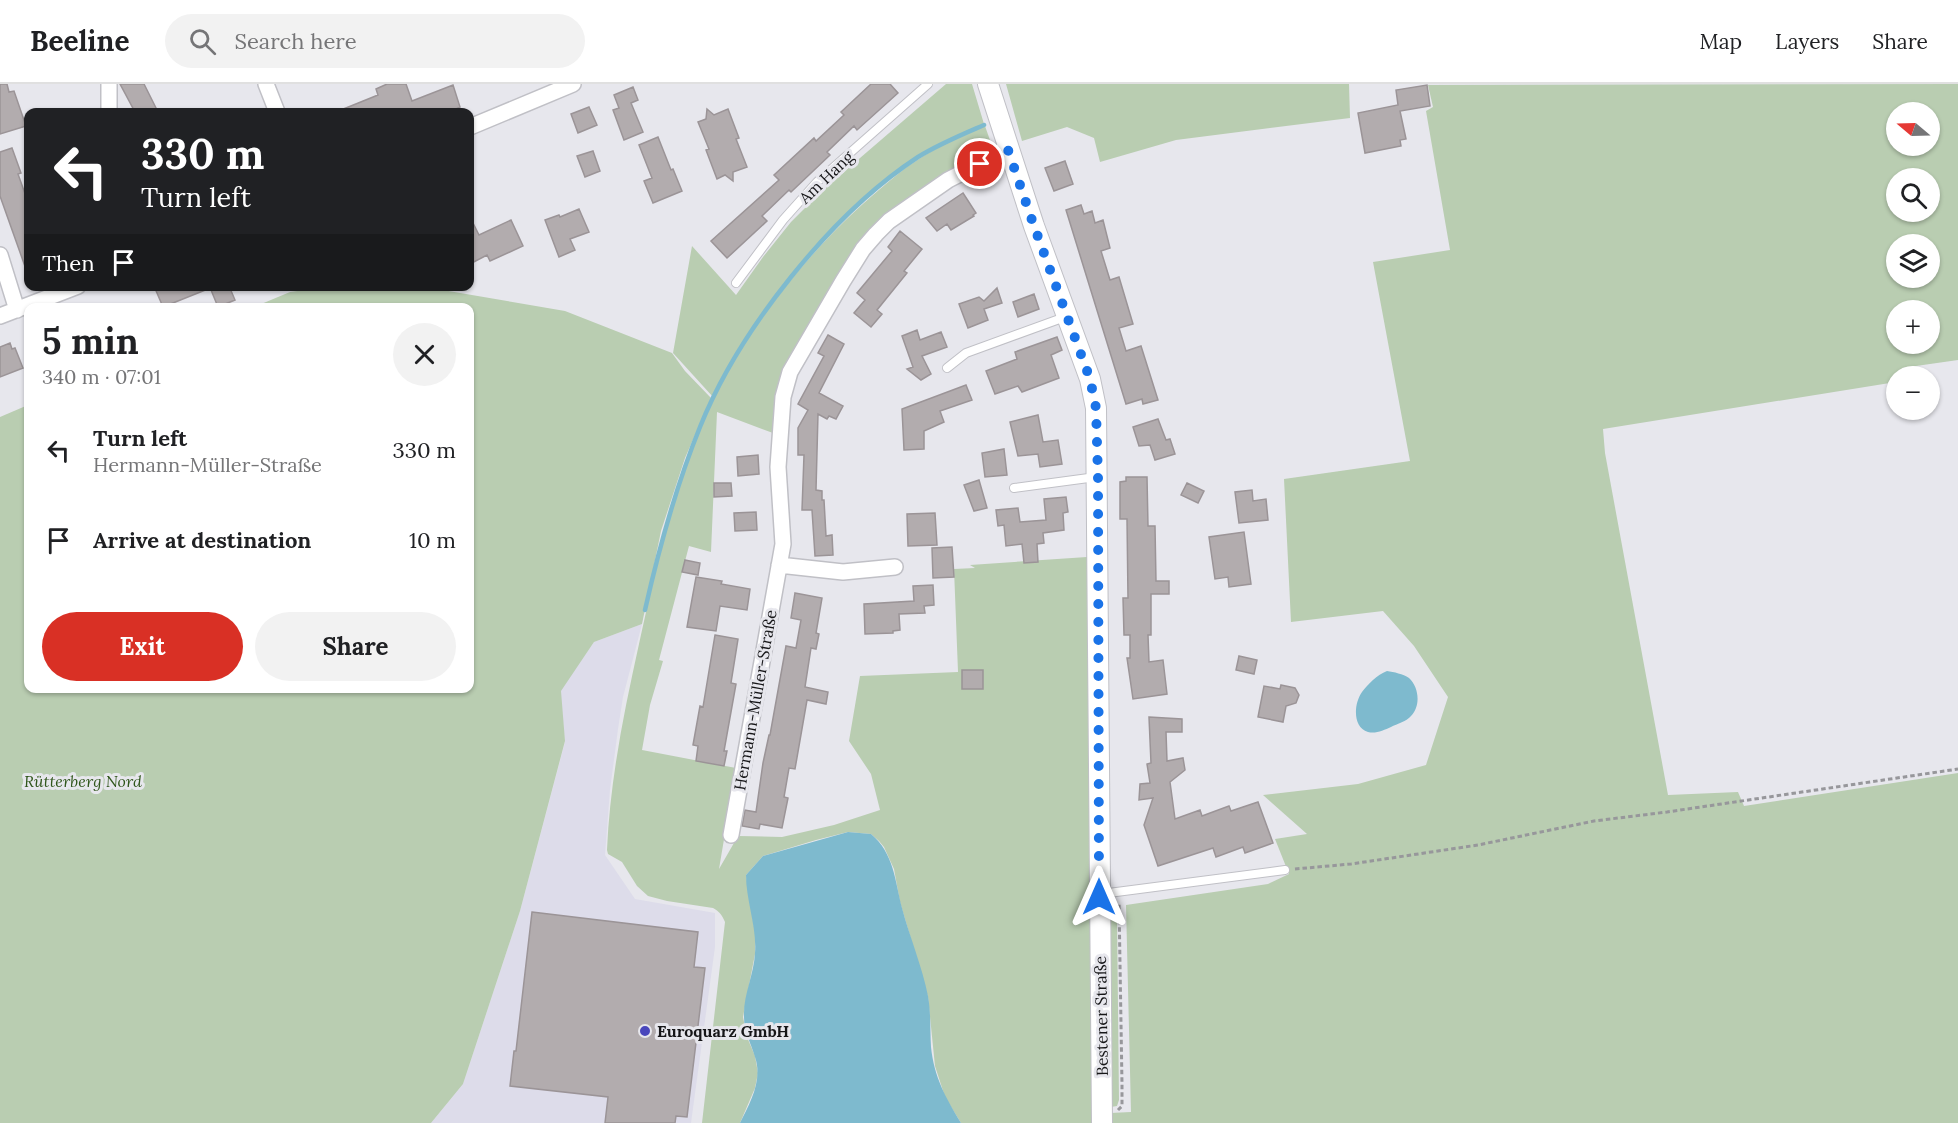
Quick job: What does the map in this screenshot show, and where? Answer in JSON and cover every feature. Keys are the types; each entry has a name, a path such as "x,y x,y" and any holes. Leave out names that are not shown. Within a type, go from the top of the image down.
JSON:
{"street":[{"path":"109,84 109,108"},
{"path":"266,84 276,108"},
{"path":"474,125 545,89 573,84"},
{"name":"Bestener Straße","path":"988,84 1094,395 1098,477 1102,1123"},
{"name":"Hermann-Müller-Straße","path":"731,835 783,544 778,467 783,397 790,372 843,281 863,249 876,234 889,221 948,180 995,156 1006,142"},
{"path":"0,255 17,310"},
{"path":"35,303 65,291"},
{"path":"0,316 24,307"},
{"path":"779,565 843,572 895,567"}],"lane":[{"name":"Am Hang","path":"736,283 783,220 817,182 928,84"},
{"path":"947,368 966,352 1067,316"},
{"path":"1014,488 1098,477"},
{"path":"1100,894 1285,870"}],"path":[{"path":"1285,870 1351,864 1478,844 1594,821 1958,769"}],"shaded area":[{"name":"Euroquarz GmbH","path":"642,624 623,697 610,790 605,855 635,899 715,913 715,947 691,1123 431,1123 463,1084 520,911 565,742 560,691 594,642"}],"green space":[{"path":"946,84 972,84 984,124 957,135 915,158 865,199 820,243 762,316 713,397 673,353 692,246 736,295 791,222 824,189"},
{"path":"1006,84 1349,84 1350,118 1176,140 1100,162 1094,138 1067,127 1022,141"},
{"path":"1958,84 1958,360 1916,366 1886,366 1886,384 1603,429 1605,453 1668,795 1738,792 1744,806 1958,773 1958,1123 1110,1123 1110,1113 1131,1112 1126,905 1268,884 1289,874 1275,839 1307,834 1263,795 1358,784 1426,765 1448,697 1414,646 1383,611 1291,622 1284,479 1410,461 1373,262 1450,250 1426,111 1433,107 1428,85"},
{"path":"985,126 991,143 981,155 859,243 795,347 781,375 776,396 773,433 717,412 711,552 689,546 659,660 663,661 650,705 642,750 736,768 719,869 738,836 782,837 834,825 880,810 871,774 849,741 860,676 958,672 954,569 975,568 970,565 1087,557 1086,484 1090,485 1097,1123 961,1123 945,1097 935,1066 928,997 900,902 894,869 884,847 871,834 848,832 763,856 746,875 755,933 755,954 743,1017 758,1073 755,1088 740,1123 702,1123 725,922 713,908 648,896 637,886 622,862 608,854 607,850 614,772 623,721 645,615 667,527 685,470 722,383 760,321 782,292 829,237 898,174 933,151"},
{"name":"Rütterberg Nord","path":"448,291 565,311 672,353 685,371 711,398 685,458 661,531 642,624 594,642 561,691 565,741 520,911 463,1084 431,1123 0,1123 0,417 24,407 24,693 474,693 474,303 264,303 290,292"},
{"path":"1108,912 1116,912 1117,915 1119,1100 1117,1106 1111,1107"}],"water":[{"path":"1387,671 1409,678 1417,691 1416,707 1411,716 1404,721 1380,731 1368,732 1359,725 1357,720 1357,702 1367,686"},
{"path":"848,832 871,834 885,850 889,859 928,996 931,1047 935,1068 946,1096 961,1123 740,1123 754,1091 757,1074 755,1057 744,1022 745,1001 754,961 755,943 746,875 763,856"}],"building":[{"path":"0,84 7,84 9,92 14,91 24,127 0,134"},
{"path":"120,84 144,84 156,108 133,108"},
{"path":"387,84 406,84 412,101 453,85 460,107 346,108 378,95 376,89"},
{"path":"871,84 890,84 898,93 857,130 854,126 827,152 830,155 762,216 767,221 727,258 711,241 779,180 774,175 814,138 816,141 844,115 841,112"},
{"path":"1427,85 1430,106 1400,111 1406,139 1400,140 1401,146 1365,153 1358,113 1398,105 1396,90"},
{"path":"633,87 638,100 631,103 643,132 624,140 613,110 619,108 614,95"},
{"path":"589,107 597,125 578,133 571,114"},
{"path":"707,109 714,115 728,109 739,138 736,139 747,167 733,172 733,181 725,175 717,179 706,150 709,149 698,122 706,119"},
{"path":"658,137 682,191 653,203 644,181 652,178 639,145"},
{"path":"12,148 21,173 18,174 24,191 24,264 0,196 0,152"},
{"path":"593,151 600,171 585,177 577,156"},
{"path":"1065,161 1073,184 1054,191 1045,168"},
{"path":"963,193 976,213 974,216 951,230 947,224 937,231 926,218"},
{"path":"1081,205 1084,214 1092,211 1095,223 1103,220 1110,248 1101,251 1110,280 1119,277 1133,324 1119,328 1126,351 1141,346 1158,400 1143,404 1142,399 1126,404 1066,210"},
{"path":"579,209 589,232 570,239 575,250 559,257 545,220"},
{"path":"511,220 523,246 490,261 487,255 474,262 474,225 479,235"},
{"path":"900,231 922,249 904,271 907,273 877,310 882,314 871,327 854,313 865,300 857,293 892,251 888,247"},
{"path":"997,288 1002,303 984,309 988,320 968,328 959,304 979,297 984,301"},
{"path":"156,291 203,291 173,303 161,303"},
{"path":"211,291 231,291 235,300 228,303 216,303"},
{"path":"1034,294 1039,309 1018,317 1013,302"},
{"path":"917,330 920,340 941,332 947,347 922,356 931,374 921,380 907,369 913,367 902,336"},
{"path":"828,335 844,344 819,393 843,406 836,419 829,416 827,419 818,414 816,490 822,491 826,536 832,535 833,555 815,556 812,510 802,510 804,455 798,455 798,428 808,410 798,404 824,356 818,353"},
{"path":"1057,337 1062,350 1051,355 1059,378 1022,392 1018,386 995,394 986,371 1017,359 1015,352"},
{"path":"10,343 12,349 15,348 23,368 0,377 0,347"},
{"path":"966,385 972,400 940,411 944,422 924,431 924,449 904,450 902,409"},
{"path":"1038,415 1043,442 1058,440 1062,464 1040,467 1038,454 1018,456 1010,422"},
{"path":"1158,419 1166,440 1170,439 1175,454 1155,460 1150,445 1139,446 1133,427"},
{"path":"1004,449 1007,475 985,477 982,453"},
{"path":"758,455 759,474 738,476 737,457"},
{"path":"1126,477 1147,477 1148,526 1155,526 1156,581 1169,581 1169,594 1151,594 1151,635 1148,635 1149,662 1163,660 1167,694 1133,699 1127,658 1130,658 1130,635 1124,635 1123,598 1128,598 1127,519 1120,519 1120,482 1126,481"},
{"path":"979,480 987,508 974,511 964,485"},
{"path":"714,483 731,483 732,496 714,497"},
{"path":"1187,483 1204,491 1198,503 1181,495"},
{"path":"1252,490 1253,501 1266,499 1268,520 1239,523 1235,492"},
{"path":"1066,497 1068,512 1063,513 1064,530 1043,533 1044,543 1037,544 1038,562 1024,563 1022,544 1006,546 1004,525 998,526 996,510 1018,508 1020,522 1046,520 1044,499"},
{"path":"756,512 757,530 735,531 734,513"},
{"path":"935,513 937,545 908,546 907,514"},
{"path":"1244,532 1251,584 1229,587 1228,577 1215,579 1209,537"},
{"path":"952,547 954,577 933,578 932,548"},
{"path":"685,560 700,563 698,575 682,572"},
{"path":"696,577 750,589 747,610 720,606 716,631 687,627"},
{"path":"933,585 934,605 924,606 925,613 899,614 900,630 893,631 893,633 865,634 864,604 914,601 913,586"},
{"path":"795,593 822,598 816,633 819,634 816,649 811,648 805,687 828,692 826,704 807,700 795,769 789,768 784,797 788,798 782,828 760,824 759,829 742,826 745,810 756,812 763,763 786,646 796,648 801,620 791,618"},
{"path":"715,635 738,639 731,683 736,684 724,751 727,751 724,766 696,761 698,746 693,745 700,706 703,707"},
{"path":"1239,656 1257,660 1254,674 1236,670"},
{"path":"962,670 983,670 983,689 962,689"},
{"path":"1281,685 1295,688 1299,695 1296,703 1286,706 1283,722 1258,717 1264,686 1280,689"},
{"path":"1149,717 1182,719 1182,732 1166,732 1167,761 1183,758 1185,770 1170,782 1175,819 1200,810 1202,816 1229,806 1231,811 1258,802 1273,843 1245,853 1243,847 1216,857 1213,848 1158,866 1144,825 1153,798 1139,800 1140,784 1150,783 1147,764 1151,763"},
{"path":"532,912 698,932 694,967 705,968 687,1117 676,1116 675,1123 605,1123 608,1097 510,1086"}],"waterway":[{"path":"645,610 669,517 700,427 738,352 763,314 821,242 885,181 926,152 984,125"}],"place":[{"name":"Euroquarz GmbH","path":"645,1031"}],"route":[{"path":"980,164 1007,147 1094,395 1098,477 1099,897"}]}
